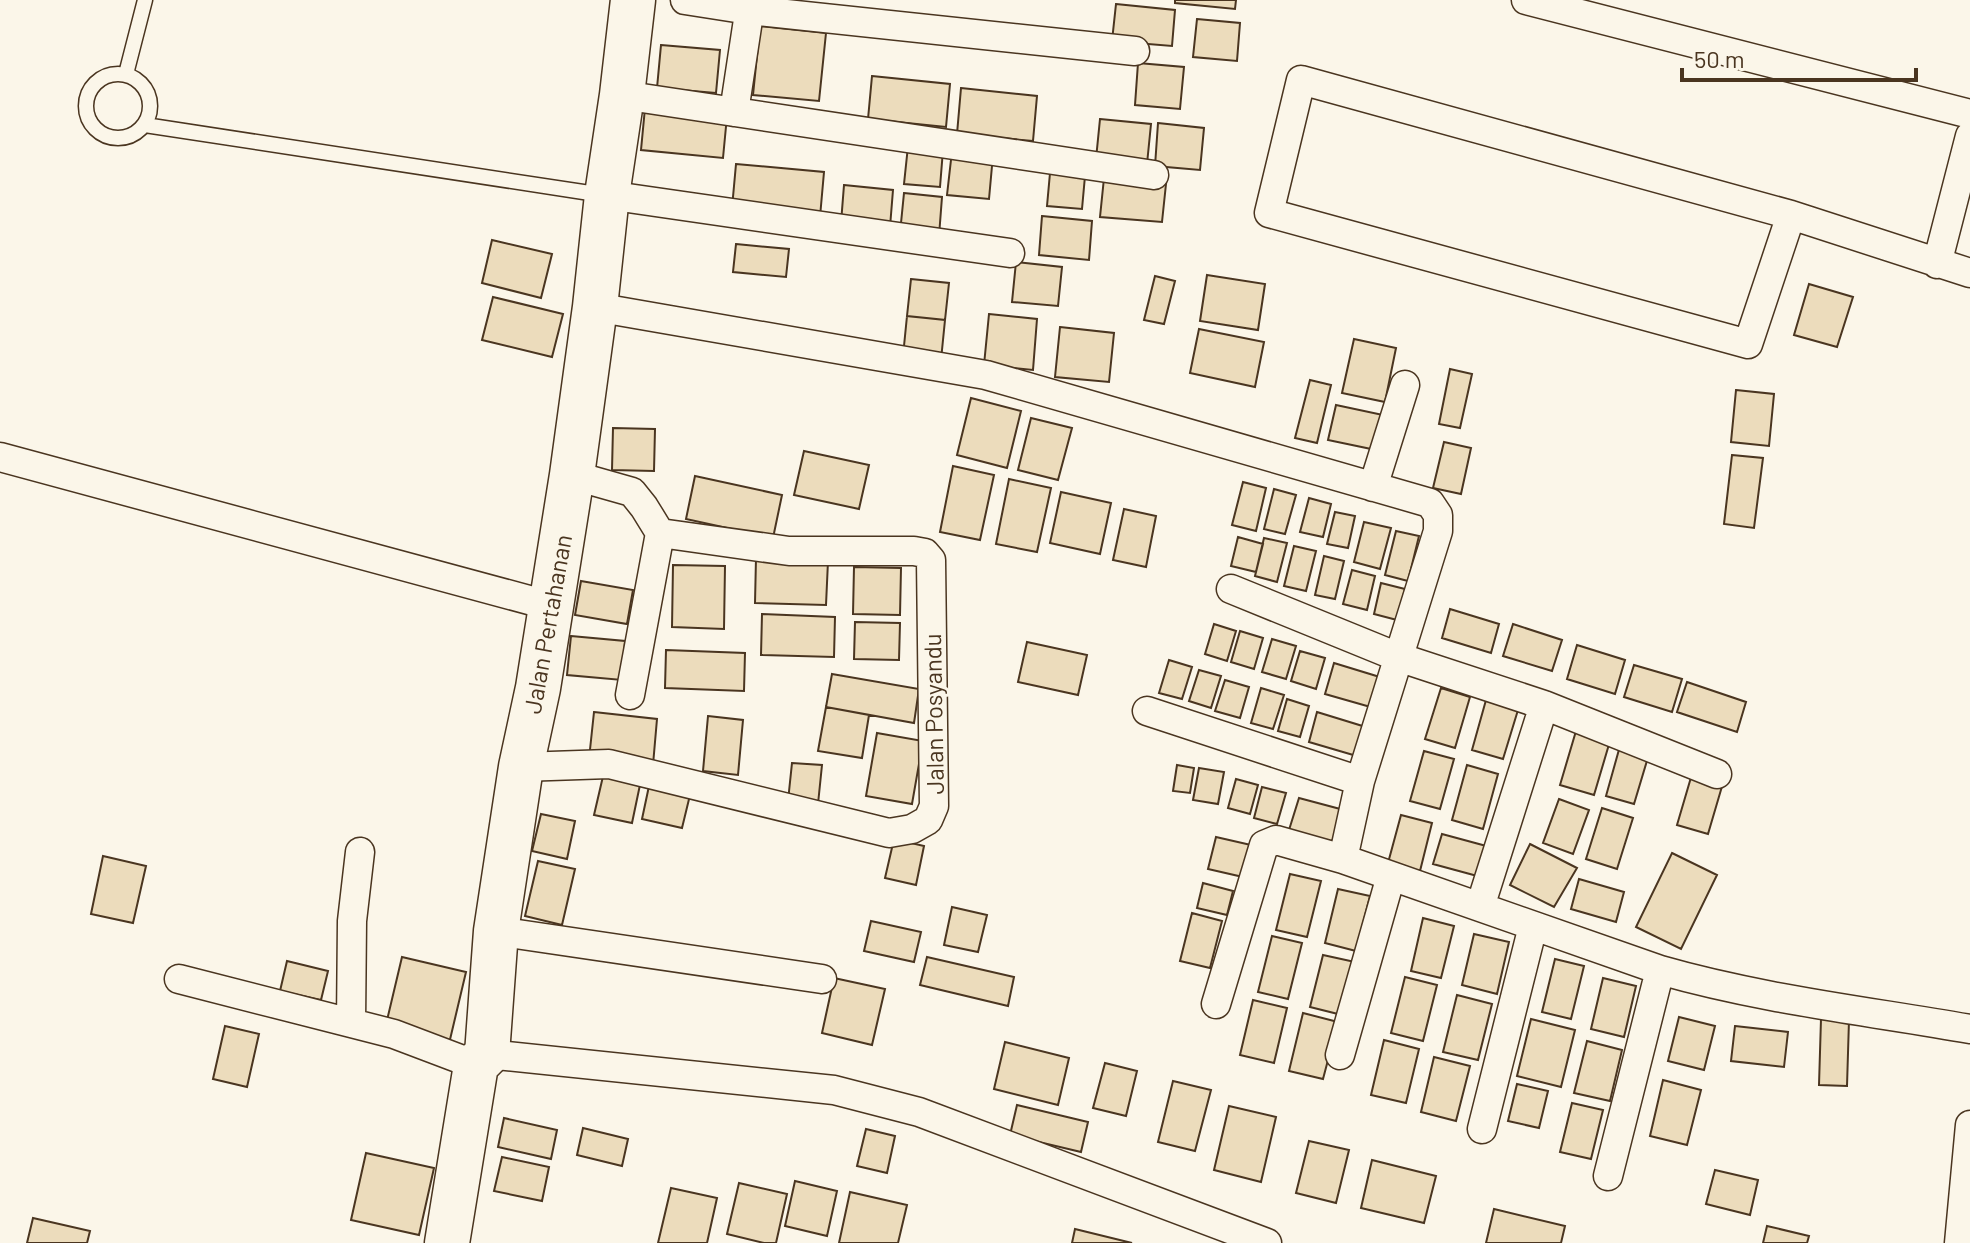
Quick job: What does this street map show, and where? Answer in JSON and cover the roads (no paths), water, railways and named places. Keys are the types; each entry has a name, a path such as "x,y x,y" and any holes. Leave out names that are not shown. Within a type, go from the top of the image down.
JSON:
{"main road":[{"name":"Jalan Pertahanan","path":"447,1243 482,1059 496,931 521,767 538,688 572,475 633,0"}],"street":[{"path":"685,0 1135,51"},
{"path":"1526,0 1970,114"},
{"path":"734,112 750,5"},
{"path":"1791,215 1748,344 1269,213 1301,80 1791,215 1970,273"},
{"path":"622,95 1154,175"},
{"path":"1937,264 1970,136"},
{"path":"607,195 1010,253"},
{"path":"595,307 986,375 1430,503 1438,515 1438,531 1360,781 1343,859"},
{"path":"1373,487 1405,385"},
{"path":"0,457 551,606"},
{"path":"572,475 632,492 660,533 630,695"},
{"name":"Jalan Posyandu","path":"521,767 609,764 889,833 912,829 928,820 934,806 931,560 925,553 789,551 660,533"},
{"path":"1231,589 1398,657 1544,705 1717,774"},
{"path":"1480,907 1544,705"},
{"path":"1147,711 1360,781"},
{"path":"1216,1004 1264,845 1276,840 1343,859 1660,970 1733,989 1970,1029"},
{"path":"351,1023 352,921 360,852"},
{"path":"1340,1055 1391,876"},
{"path":"1482,1129 1533,926"},
{"path":"496,931 822,979"},
{"path":"1608,1176 1660,970"},
{"path":"179,979 482,1059 834,1090 919,1112 1267,1243"},
{"path":"1959,1243 1970,1125"}],"lane":[{"path":"126,74 145,0"},
{"path":"126,74 147,89 151,101 150,114 145,125 135,134 111,138 90,123 86,111 87,98 101,78 126,74"},
{"path":"145,125 607,195"}]}
